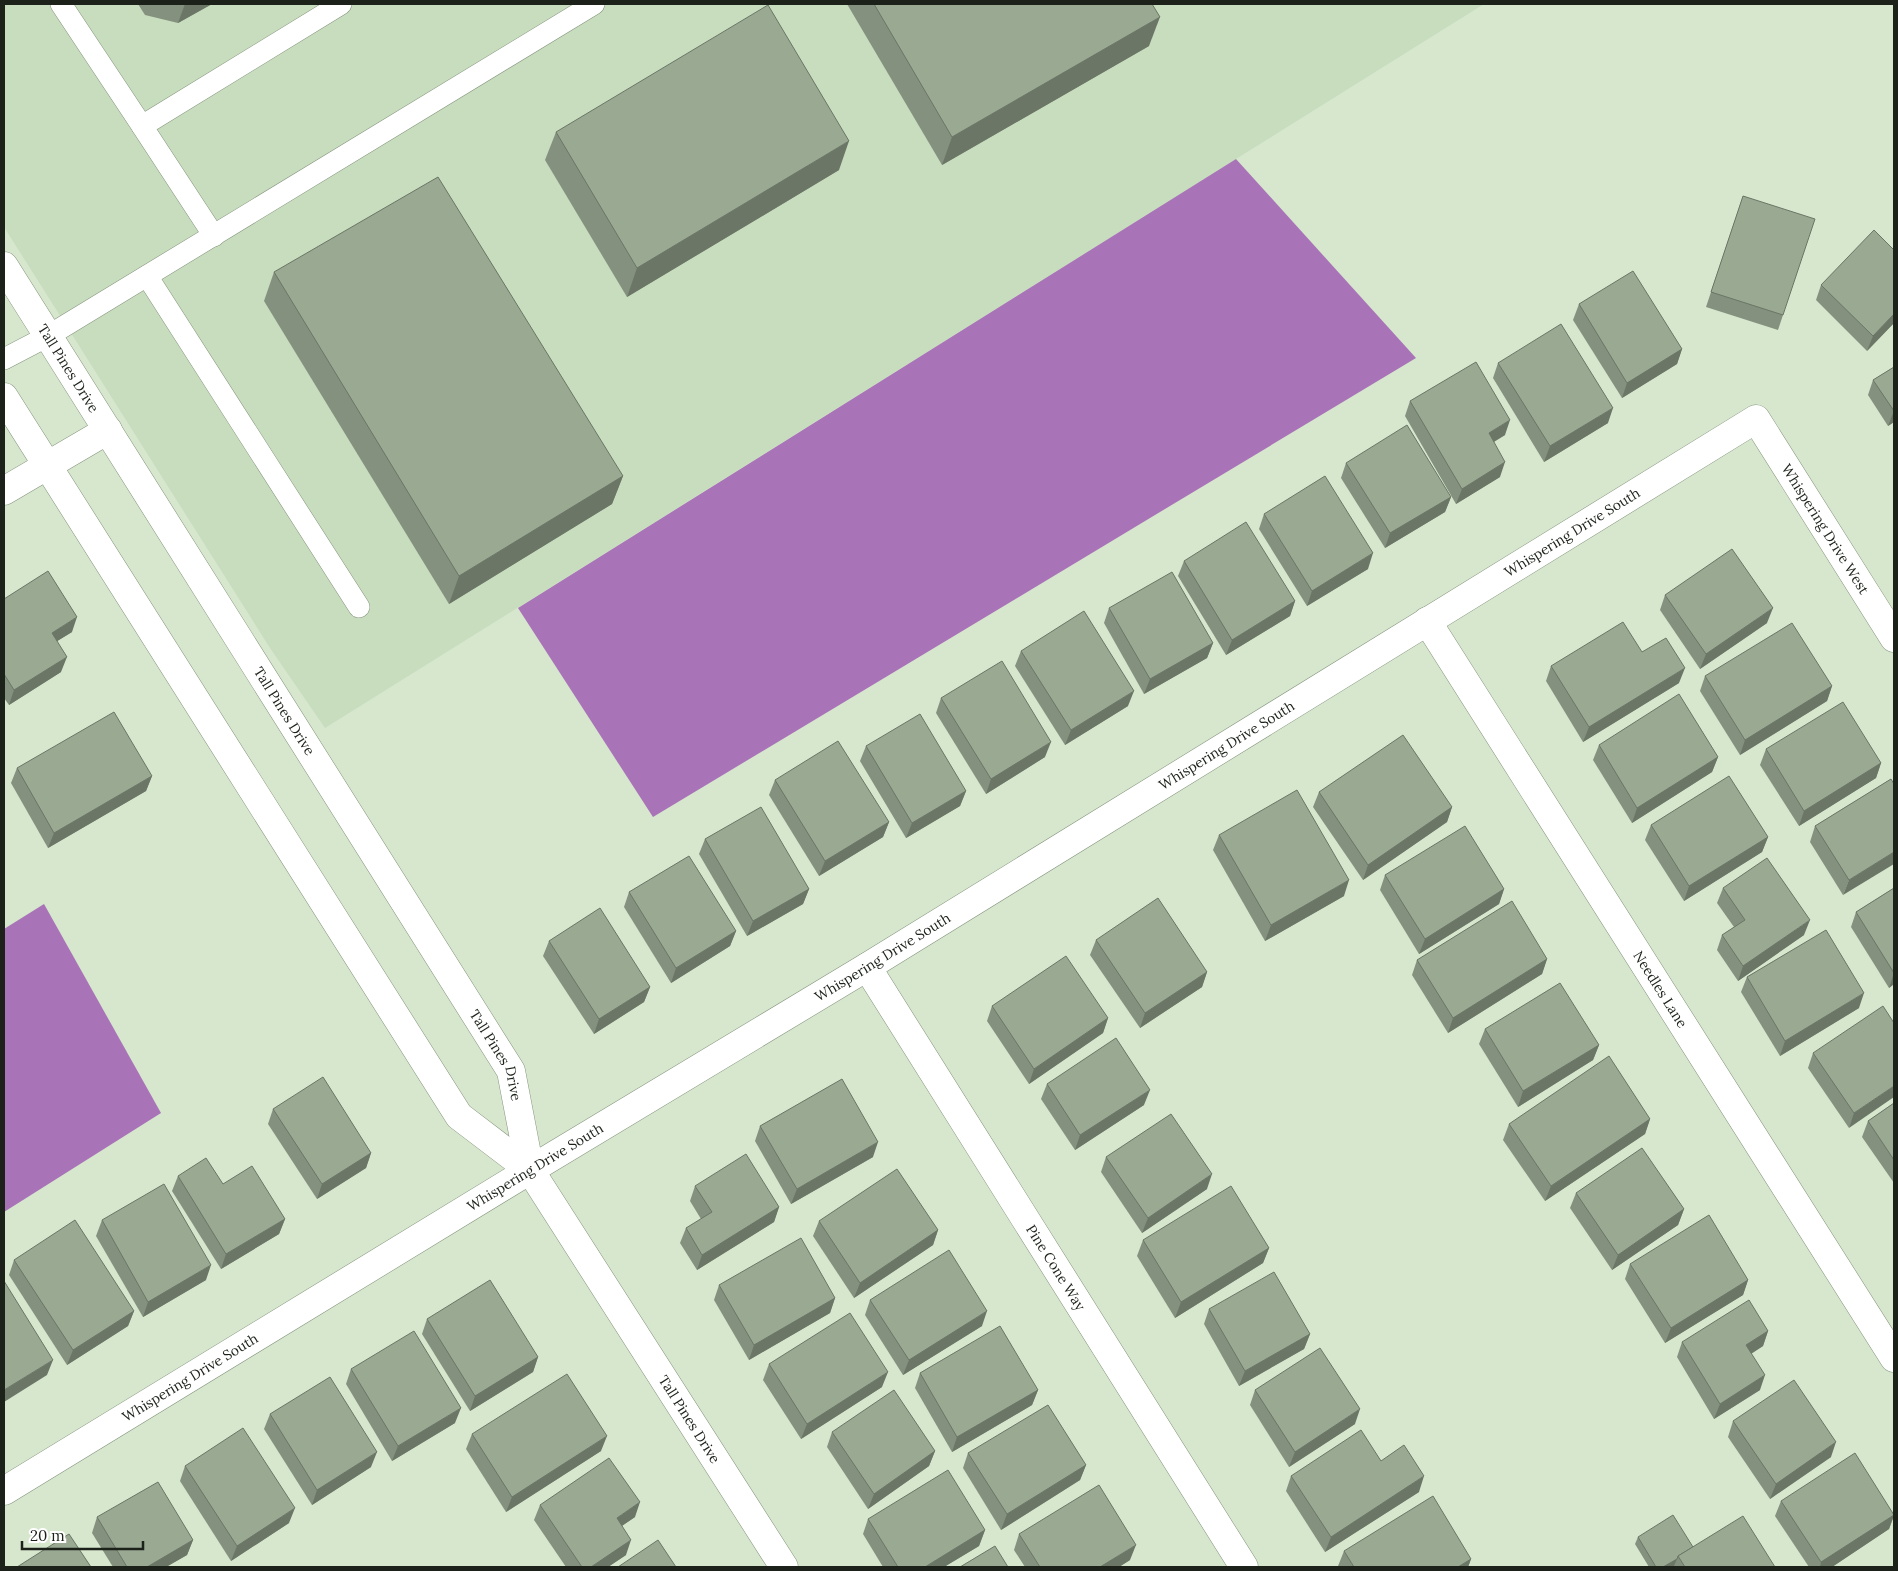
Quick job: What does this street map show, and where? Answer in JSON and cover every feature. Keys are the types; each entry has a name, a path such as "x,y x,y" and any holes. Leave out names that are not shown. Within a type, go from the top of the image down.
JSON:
{"street":[{"name":"Tall Pines Drive","path":"4,266 511,1071 530,1170"},
{"name":"Tall Pines Drive","path":"4,397 459,1116 530,1170 784,1567"},
{"name":"Whispering Drive South","path":"4,1490 867,967 1756,419"},
{"name":"Whispering Drive West","path":"1756,419 1894,638"},
{"path":"4,491 108,430"},
{"name":"Needles Lane","path":"1427,621 1894,1358"},
{"name":"Pine Cone Way","path":"867,967 1244,1567"}],"lane":[{"path":"61,4 214,236"},
{"path":"142,126 340,4"},
{"path":"4,359 48,336 594,4"},
{"path":"147,276 359,607"}],"shaded area":[{"path":"4,4 1484,4 325,728 270,648 4,227"},
{"path":"1236,159 1416,358 653,817 518,608"},
{"path":"44,904 161,1113 4,1212 4,929"}],"building":[{"path":"874,4 1152,4 1160,17 952,137"},
{"path":"768,5 849,141 637,268 556,132"},
{"path":"438,177 623,476 459,576 274,272"},
{"path":"1743,196 1815,219 1783,315 1711,292"},
{"path":"1874,230 1894,250 1894,314 1873,336 1821,285"},
{"path":"1633,271 1682,349 1627,383 1579,304"},
{"path":"1561,324 1613,408 1550,446 1498,363"},
{"path":"1476,362 1510,420 1489,433 1505,462 1462,489 1410,401"},
{"path":"1894,367 1894,411 1873,380"},
{"path":"1407,425 1451,497 1390,533 1346,463"},
{"path":"1325,476 1373,553 1312,591 1264,514"},
{"path":"1246,522 1295,601 1232,640 1184,561"},
{"path":"1732,549 1773,608 1706,654 1665,595"},
{"path":"48,571 77,617 52,633 67,657 14,690 4,674 4,599"},
{"path":"1172,572 1213,643 1150,679 1109,608"},
{"path":"1084,611 1134,691 1071,730 1021,651"},
{"path":"1623,622 1642,652 1666,638 1685,668 1589,727 1551,666"},
{"path":"1792,623 1832,686 1745,740 1705,676"},
{"path":"1002,661 1051,742 991,779 941,698"},
{"path":"1679,694 1718,757 1637,808 1599,745"},
{"path":"1843,702 1881,763 1804,811 1766,749"},
{"path":"114,712 152,776 54,833 17,768"},
{"path":"920,714 966,791 912,823 866,746"},
{"path":"1403,735 1452,807 1368,865 1319,792"},
{"path":"838,741 889,822 825,861 775,780"},
{"path":"1729,776 1768,837 1689,886 1651,825"},
{"path":"1891,779 1894,784 1894,852 1849,880 1815,826"},
{"path":"1297,790 1349,880 1271,925 1219,835"},
{"path":"761,807 809,889 753,921 705,839"},
{"path":"1465,826 1504,889 1425,939 1385,875"},
{"path":"689,856 736,931 676,968 629,892"},
{"path":"1767,858 1810,920 1743,966 1722,935 1745,920 1723,888"},
{"path":"1894,888 1894,973 1856,912"},
{"path":"1158,898 1207,972 1145,1013 1096,940"},
{"path":"1512,901 1547,959 1453,1018 1417,960"},
{"path":"600,908 650,987 599,1019 549,941"},
{"path":"1826,930 1864,993 1785,1041 1747,977"},
{"path":"1066,956 1108,1018 1034,1069 992,1006"},
{"path":"1560,983 1599,1045 1523,1091 1485,1029"},
{"path":"1883,1006 1894,1023 1894,1086 1854,1113 1813,1053"},
{"path":"1116,1038 1150,1090 1080,1135 1047,1084"},
{"path":"1609,1056 1650,1119 1551,1186 1509,1124"},
{"path":"323,1077 371,1153 322,1184 273,1109"},
{"path":"842,1079 878,1142 797,1189 760,1126"},
{"path":"1894,1103 1894,1160 1868,1121"},
{"path":"1171,1114 1212,1174 1148,1218 1106,1157"},
{"path":"1642,1148 1684,1209 1618,1255 1576,1193"},
{"path":"746,1154 779,1207 702,1255 686,1228 712,1212 695,1186"},
{"path":"206,1158 223,1184 252,1166 285,1219 226,1254 178,1176"},
{"path":"897,1169 938,1230 860,1283 819,1221"},
{"path":"164,1184 211,1265 148,1302 102,1220"},
{"path":"1231,1186 1269,1248 1181,1302 1143,1240"},
{"path":"1709,1215 1748,1280 1671,1328 1630,1264"},
{"path":"75,1220 134,1311 73,1350 14,1260"},
{"path":"801,1238 835,1298 754,1345 719,1285"},
{"path":"949,1250 987,1311 909,1360 870,1300"},
{"path":"1274,1272 1310,1334 1245,1371 1209,1309"},
{"path":"490,1280 538,1357 475,1396 427,1319"},
{"path":"4,1281 53,1360 4,1390"},
{"path":"1749,1300 1768,1331 1746,1345 1765,1375 1720,1404 1682,1342"},
{"path":"850,1313 888,1372 807,1424 769,1364"},
{"path":"1000,1326 1038,1390 957,1437 920,1373"},
{"path":"414,1331 461,1408 398,1446 351,1369"},
{"path":"1320,1348 1360,1409 1295,1452 1255,1390"},
{"path":"567,1374 607,1436 512,1497 472,1434"},
{"path":"330,1377 377,1452 317,1490 270,1414"},
{"path":"1794,1380 1836,1442 1776,1484 1733,1421"},
{"path":"894,1390 935,1451 874,1494 832,1432"},
{"path":"1048,1405 1086,1465 1007,1514 968,1453"},
{"path":"243,1428 295,1508 237,1546 185,1466"},
{"path":"1361,1430 1381,1461 1404,1445 1424,1476 1331,1537 1291,1476"},
{"path":"1855,1453 1894,1515 1821,1562 1781,1501"},
{"path":"609,1458 640,1502 617,1518 631,1540 591,1567 582,1567 540,1505"},
{"path":"948,1470 985,1530 925,1567 898,1567 868,1519"},
{"path":"158,1482 193,1540 147,1567 127,1567 97,1517"},
{"path":"1099,1485 1136,1545 1100,1567 1040,1567 1019,1534"},
{"path":"1433,1496 1471,1559 1458,1567 1354,1567 1344,1551"},
{"path":"1673,1515 1693,1547 1663,1567 1656,1567 1638,1537"},
{"path":"1743,1516 1775,1567 1685,1567 1678,1556"},
{"path":"69,1534 91,1567 17,1567"},
{"path":"658,1540 676,1567 618,1567"},
{"path":"995,1546 1008,1567 960,1567"}]}
